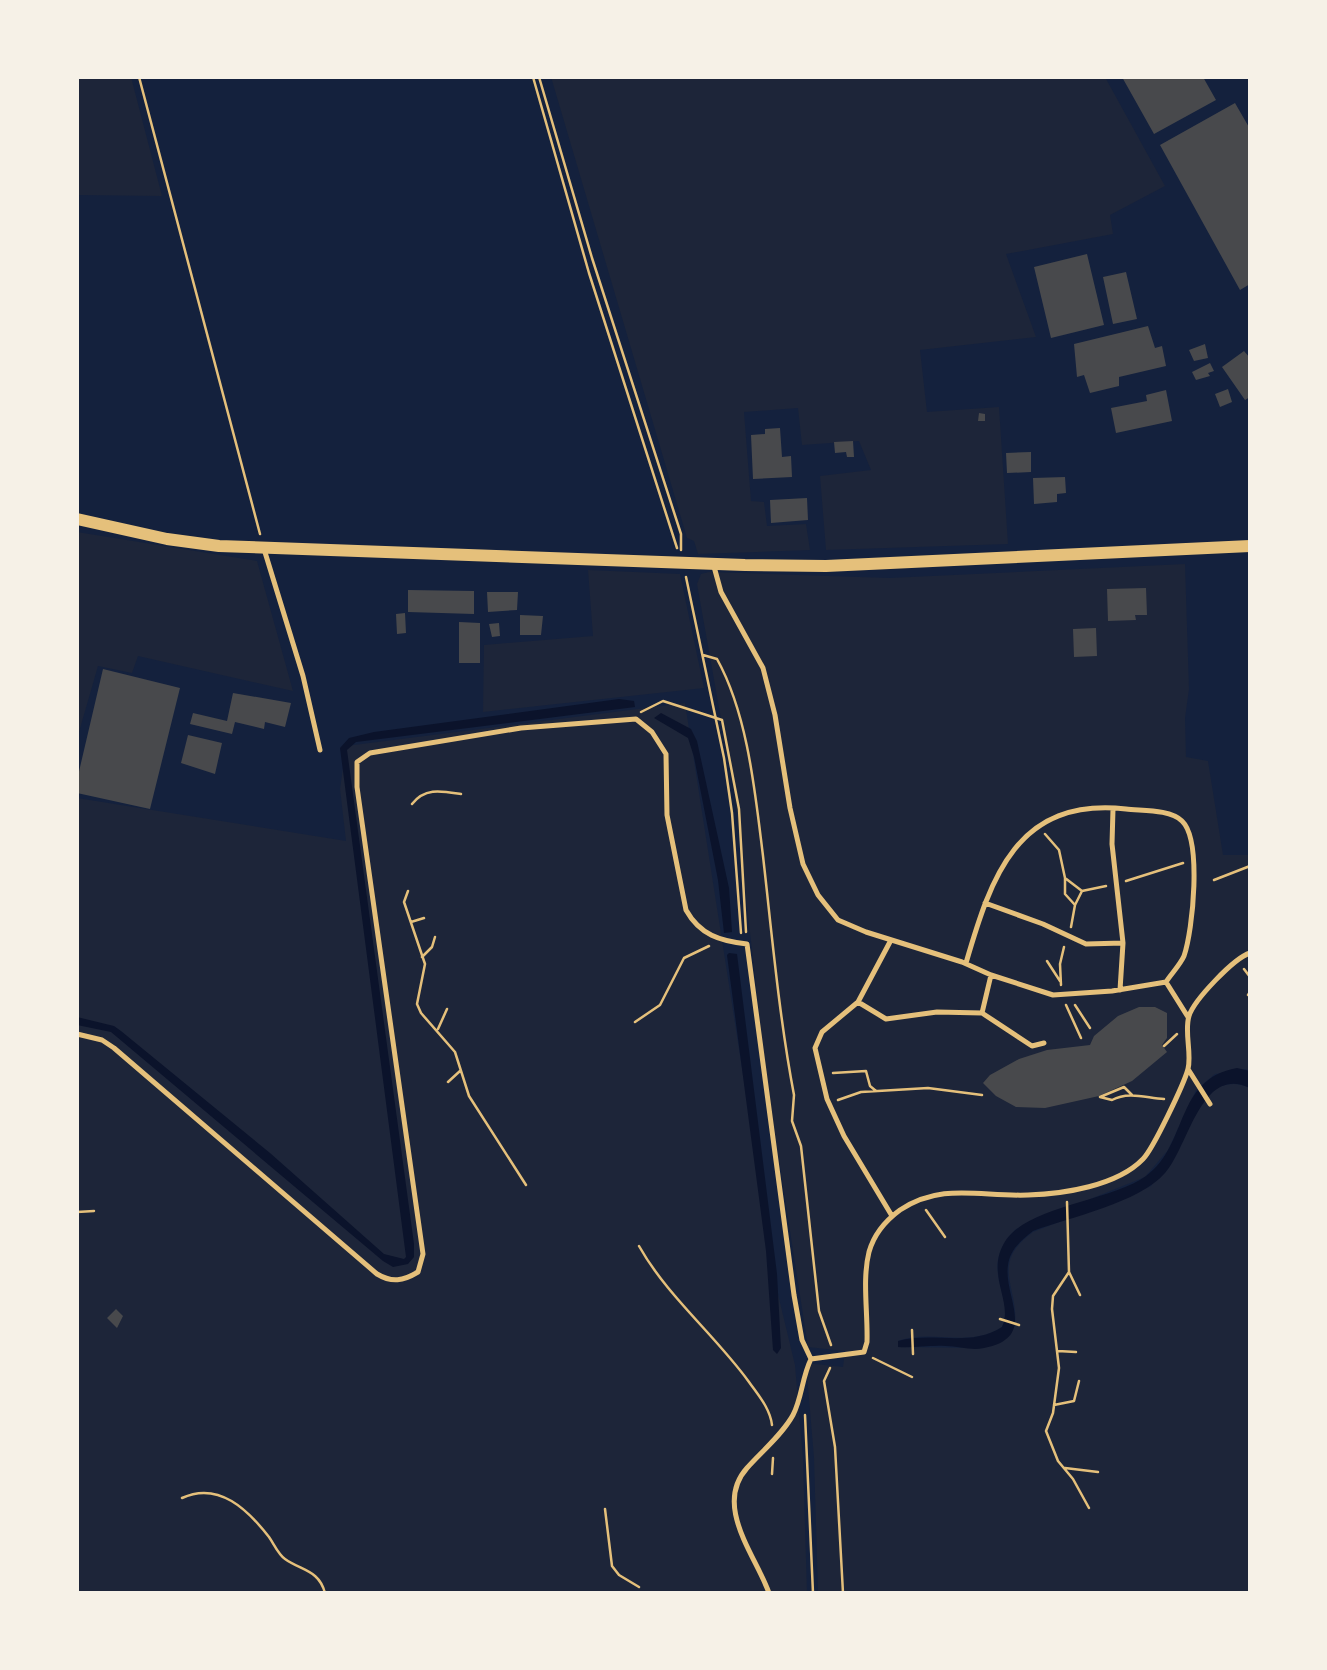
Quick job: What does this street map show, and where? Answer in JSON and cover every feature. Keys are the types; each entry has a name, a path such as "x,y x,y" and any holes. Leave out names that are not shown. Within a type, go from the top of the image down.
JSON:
{"street":[{"path":"77,519 167,539 264,549 713,564 826,566 1250,546"}],"lane":[{"path":"264,549 303,676 320,750"},
{"path":"713,564 721,592 763,668 775,715 797,841 818,895 838,920 1053,995 1121,990 1166,982 1183,957 1194,903 1193,862 1184,823 1174,815 1113,808 1080,809 1037,825 1010,853 985,903 965,963"},
{"path":"77,1034 102,1040 114,1048 377,1274 396,1281 418,1272 423,1254 421,1227 356,787 357,762 370,752 521,728 629,718 642,723 652,732 666,754 667,815 686,910 702,930 722,942 747,944 794,1295 802,1340 811,1359"},
{"path":"1113,808 1112,844 1123,943 1121,990"},
{"path":"985,903 1086,944 1123,943"},
{"path":"891,940 858,1002 833,1021 818,1039 815,1048 819,1072 830,1106 892,1216"},
{"path":"1188,1017 1233,961 1250,953"},
{"path":"982,1013 991,975"},
{"path":"811,1359 864,1352 867,1342 869,1254 878,1231 892,1216 917,1200 948,1193 1037,1195 1111,1178 1143,1159 1188,1069 1188,1017 1166,982"},
{"path":"858,1002 886,1019 937,1012 982,1013 1032,1046 1044,1043"},
{"path":"1188,1069 1210,1104"},
{"path":"769,1593 742,1539 735,1492 744,1472 792,1417 804,1373 811,1359"}],"path":[{"path":"139,77 264,549"},
{"path":"533,77 589,273 681,562"},
{"path":"539,77 592,258 681,534 681,562"},
{"path":"703,655 717,659 732,686 734,702 754,770 794,1095 793,1121 801,1146 819,1311 832,1355 824,1381 835,1447 843,1593"},
{"path":"629,718 663,701 722,720 739,809 742,908 747,944"},
{"path":"412,804 419,796 431,792 461,794"},
{"path":"1037,825 1059,850 1065,878 1065,894 1075,905"},
{"path":"1065,878 1082,891 1117,884 1174,864 1193,862"},
{"path":"1214,880 1250,866"},
{"path":"408,891 404,902 422,957 424,972 417,1004 421,1013 438,1030 458,1058 469,1096 526,1185"},
{"path":"1081,1038 1061,994 1060,964 1075,917 1075,905 1082,891"},
{"path":"411,922 424,918"},
{"path":"422,957 432,947 435,937"},
{"path":"635,1022 660,1005 684,958 700,948 722,942"},
{"path":"438,1030 447,1009"},
{"path":"448,1082 460,1071"},
{"path":"819,1072 866,1071 876,1091"},
{"path":"1132,1095 1124,1087 1100,1097 1112,1100 1124,1094 1132,1095 1165,1099 1174,1096"},
{"path":"830,1106 854,1093 876,1091 928,1088 982,1095"},
{"path":"1066,1199 1069,1272 1080,1294"},
{"path":"917,1200 945,1237"},
{"path":"77,1212 94,1211"},
{"path":"639,1246 671,1289 730,1355 765,1405 772,1424 768,1436 770,1443"},
{"path":"1069,1272 1054,1296 1052,1309 1058,1351 1054,1405 1046,1431 1054,1454 1089,1508"},
{"path":"1000,1319 1018,1325"},
{"path":"912,1330 913,1354"},
{"path":"1058,1351 1076,1352"},
{"path":"864,1352 912,1377"},
{"path":"1054,1405 1074,1401 1079,1381"},
{"path":"1065,1468 1098,1472"},
{"path":"182,1498 195,1492 207,1493 240,1505 283,1558 317,1576 325,1593"},
{"path":"605,1508 612,1566 619,1575 639,1587"}],"shaded area":[{"path":"77,77 131,77 162,196 77,195"},
{"path":"551,77 1105,77 1165,186 1110,215 1113,234 1006,254 1036,337 920,350 927,412 999,407 1008,544 826,550 820,476 871,470 859,441 802,445 798,408 744,412 751,501 764,502 767,526 806,524 810,550 698,554 694,541 687,538"},
{"path":"77,532 257,561 293,691 138,656 132,673 98,666 77,739"},
{"path":"1185,564 1189,689 1185,718 1186,757 1208,761 1223,855 1250,855 1250,1071 1246,1069 1215,1074 1196,1090 1168,1150 1145,1177 1016,1229 1004,1244 999,1257 999,1282 1005,1304 1002,1327 977,1337 911,1338 898,1341 898,1347 983,1348 1015,1326 1009,1265 1020,1244 1033,1232 1151,1186 1210,1092 1229,1084 1250,1088 1250,1593 818,1593 814,1458 806,1363 843,1367 845,1351 808,1347 767,1082 734,792 697,584 701,574 709,572 889,578"},
{"path":"588,570 680,574 704,688 483,712 484,645 593,636"},
{"path":"619,699 634,701 635,707 356,742 347,750 414,1244 414,1257 408,1264 393,1267 383,1261 111,1032 77,1025 77,1017 114,1026 121,1031 270,1153 384,1254 404,1259 406,1257 340,748 349,738 374,732"},
{"path":"685,703 776,1286 795,1365 803,1459 807,1593 77,1593 77,798 346,841 340,789 346,746"},
{"path":"661,713 691,729 697,741 729,888 732,932 724,933 718,880 688,738 654,718"},
{"path":"737,954 777,1274 781,1348 777,1354 773,1350 766,1251 727,955"},
{"path":"1237,1068 1250,1071 1250,1088 1233,1084 1219,1087 1208,1097 1198,1111 1174,1161 1153,1184 1122,1201 1033,1231 1017,1246 1008,1265 1014,1325 1010,1335 1001,1343 979,1349 951,1346 898,1347 898,1341 911,1338 977,1337 1002,1327 1005,1308 998,1264 1006,1240 1033,1219 1113,1192 1146,1176 1160,1163 1170,1148 1192,1099 1202,1085 1217,1075"}],"building":[{"path":"1122,77 1203,77 1216,100 1154,134"},
{"path":"1235,103 1250,129 1250,284 1240,290 1160,145"},
{"path":"1087,254 1104,325 1051,338 1034,267"},
{"path":"1126,272 1137,319 1113,324 1103,277"},
{"path":"1148,326 1155,348 1162,346 1166,366 1119,377 1119,386 1090,393 1084,375 1077,377 1074,344"},
{"path":"1205,344 1208,358 1194,361 1189,350"},
{"path":"1244,351 1250,358 1250,397 1245,400 1222,367"},
{"path":"1210,363 1214,371 1208,373 1210,376 1196,380 1192,372"},
{"path":"1228,389 1232,402 1220,407 1215,394"},
{"path":"1166,390 1172,421 1116,433 1111,408 1147,401 1146,395"},
{"path":"979,413 985,414 985,421 978,421"},
{"path":"780,428 782,457 791,456 792,477 753,479 751,435 765,434 765,429"},
{"path":"853,441 854,457 847,457 846,452 835,453 834,442"},
{"path":"1031,452 1031,472 1007,473 1006,453"},
{"path":"1065,477 1066,493 1057,494 1057,502 1034,504 1033,478"},
{"path":"807,498 808,520 771,523 770,500"},
{"path":"1146,588 1147,615 1135,615 1136,620 1108,621 1107,589"},
{"path":"408,590 474,591 474,614 408,612"},
{"path":"487,592 518,592 517,610 488,612"},
{"path":"405,613 406,633 397,634 396,614"},
{"path":"520,615 543,616 541,635 520,635"},
{"path":"459,622 480,623 480,663 459,663"},
{"path":"499,623 500,636 492,637 489,624"},
{"path":"1096,628 1097,656 1074,657 1073,629"},
{"path":"103,669 180,688 150,809 77,793 77,780"},
{"path":"233,693 291,703 285,727 265,722 264,729 235,722 232,734 190,724 193,713 227,721"},
{"path":"188,735 222,743 215,774 181,763"},
{"path":"1139,1007 1155,1007 1167,1013 1167,1038 1162,1045 1167,1052 1132,1081 1099,1096 1045,1108 1016,1107 996,1096 983,1083 990,1075 1019,1059 1047,1050 1090,1045 1094,1036 1118,1016"},
{"path":"116,1309 123,1316 117,1328 107,1318"}]}
